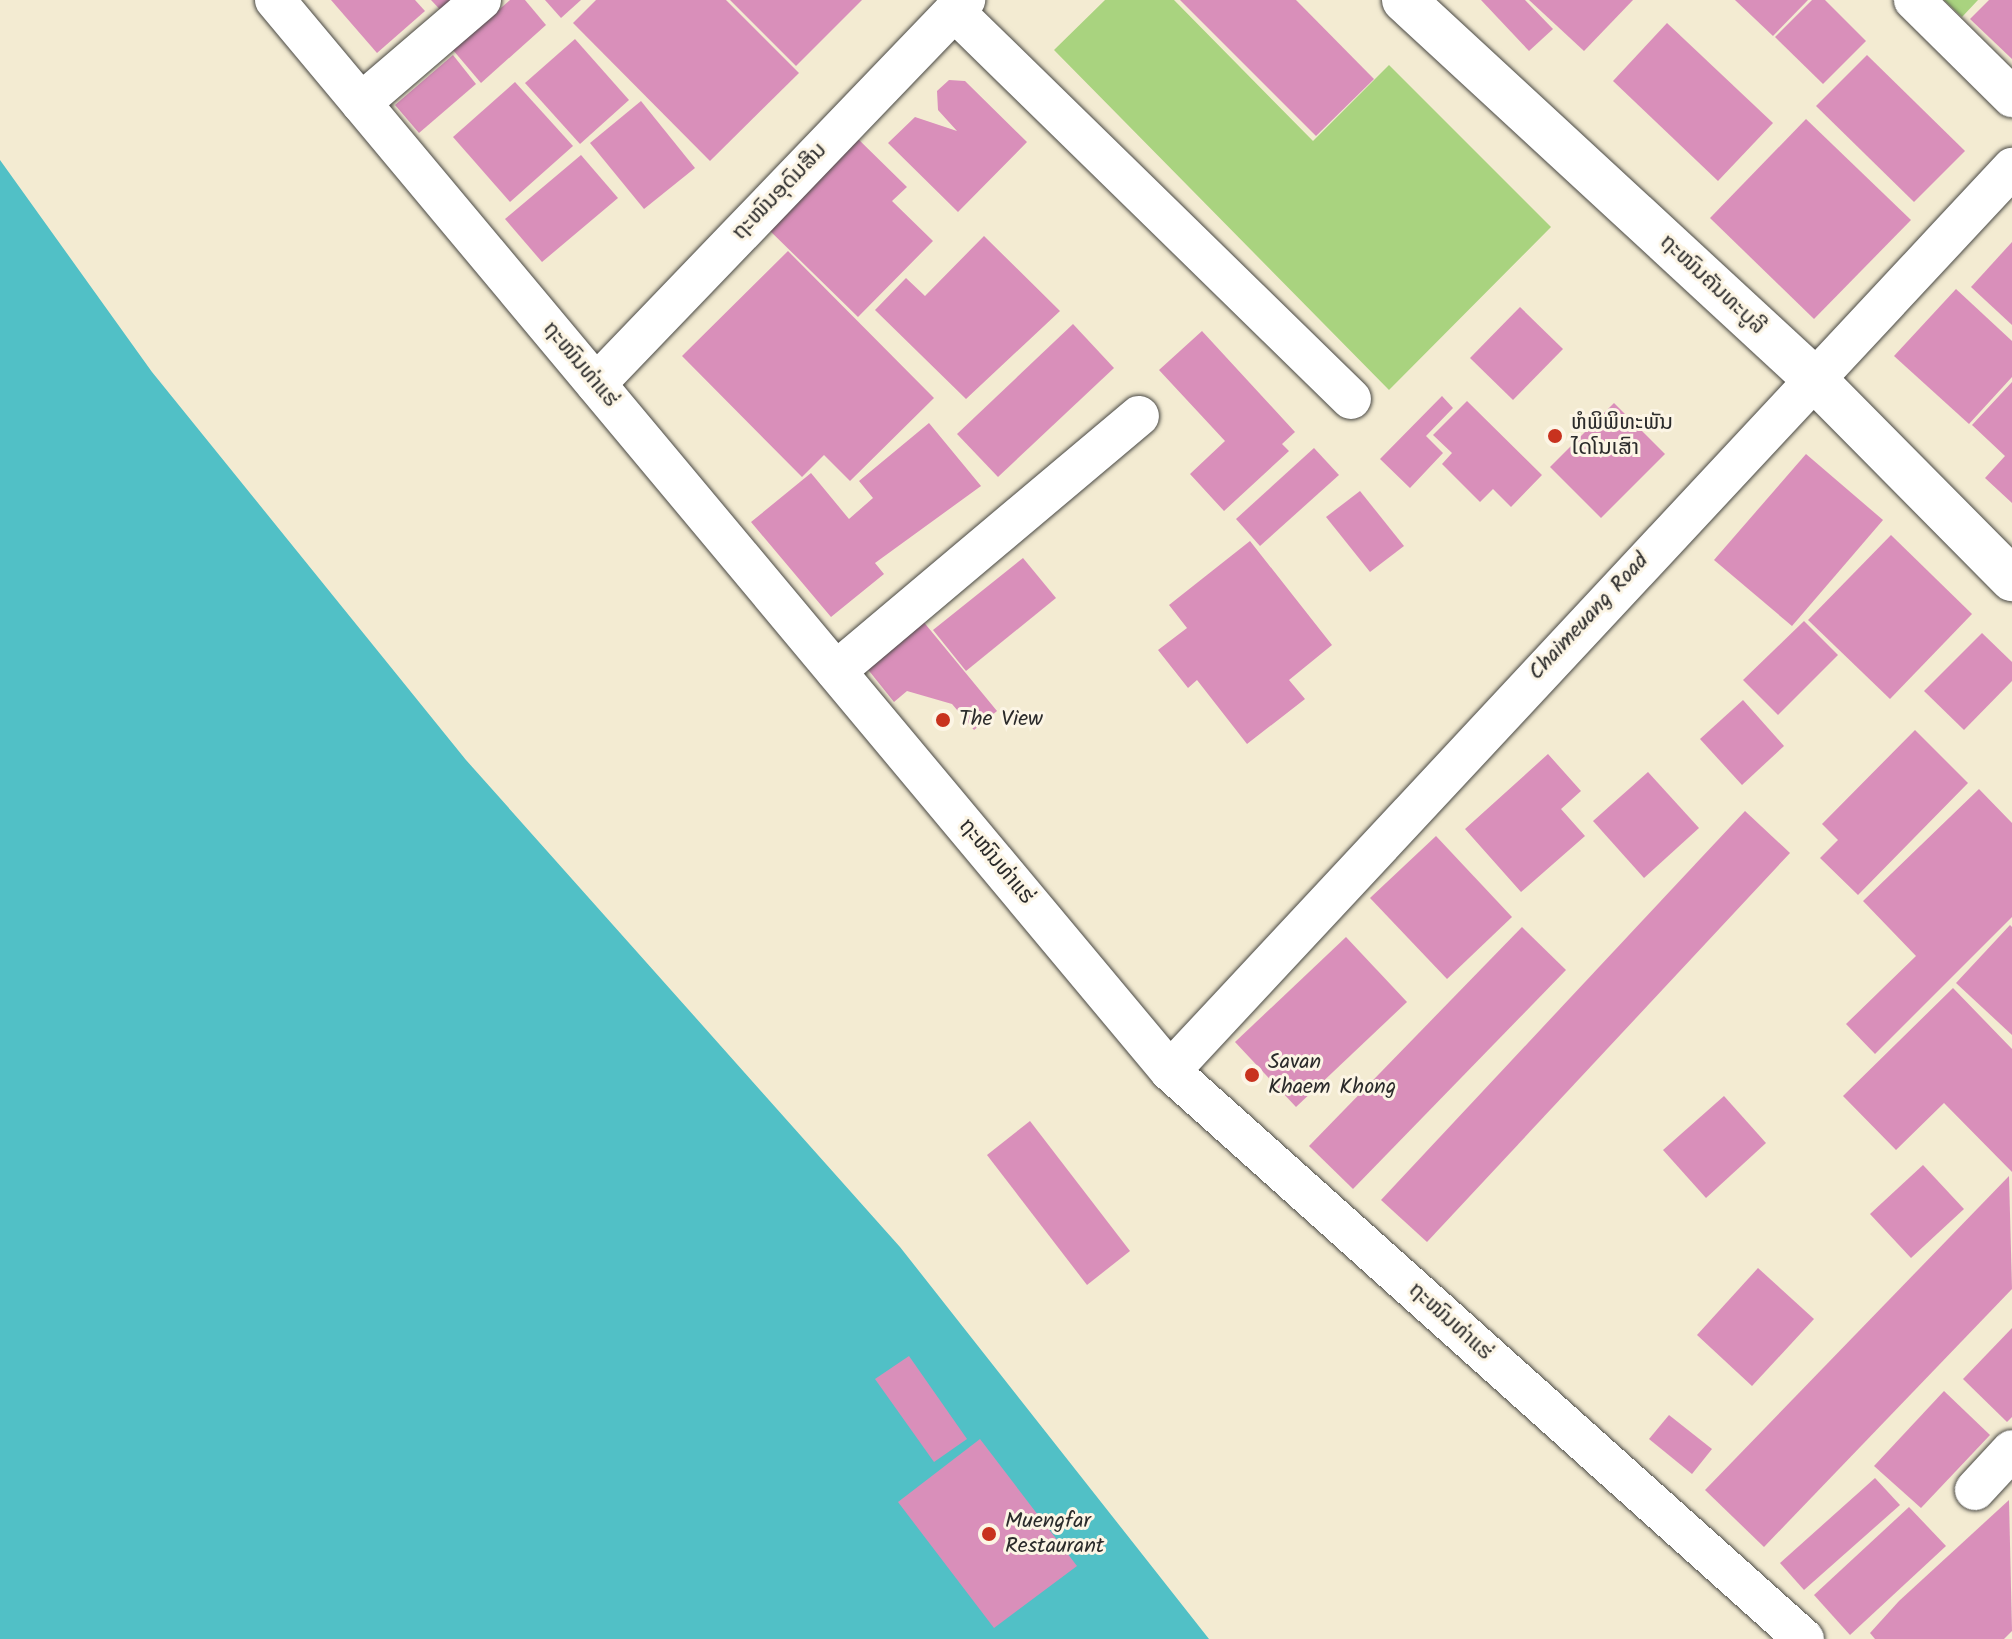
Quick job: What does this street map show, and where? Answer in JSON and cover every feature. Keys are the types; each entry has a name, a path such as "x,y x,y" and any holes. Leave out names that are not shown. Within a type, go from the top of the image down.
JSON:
{"main road":[{"name":"ຖະໜົນຄັນທະບູລີ","path":"1404,0 1811,376 2012,579"}],"street":[{"name":"ຖະໜົນທ່າແຮ່","path":"275,0 1170,1071 1804,1639"},
{"path":"361,103 481,0"},
{"path":"1914,0 2012,97"},
{"path":"960,5 1351,399"},
{"name":"ຖະໜົນອຸດົມສິນ","path":"596,384 960,5"},
{"name":"Chaimeuang Road","path":"1170,1071 1811,376 2012,168"},
{"path":"836,671 1139,416"},
{"path":"1975,1490 2012,1450"}],"green space":[{"path":"1105,0 1174,0 1313,141 1389,65 1551,227 1389,390 1054,50"},
{"path":"1944,0 1978,0 1962,17"}],"water":[{"path":"0,160 152,372 466,760 900,1247 1209,1639 0,1639"}],"building":[{"path":"331,0 415,0 425,11 377,53"},
{"path":"431,0 463,0 445,15"},
{"path":"510,0 525,0 546,25 481,83 453,50"},
{"path":"545,0 581,0 561,18"},
{"path":"596,0 726,0 799,73 710,161 573,23"},
{"path":"730,0 862,0 796,66"},
{"path":"1180,0 1296,0 1374,79 1316,136"},
{"path":"1481,0 1525,0 1553,29 1529,51"},
{"path":"1529,0 1633,0 1584,51"},
{"path":"1735,0 1808,0 1773,36"},
{"path":"1812,0 1825,0 1866,41 1823,84 1775,37"},
{"path":"1989,0 2012,0 2012,59 1970,19"},
{"path":"1667,23 1773,123 1718,181 1613,81"},
{"path":"575,39 629,100 580,144 525,83"},
{"path":"453,55 476,84 419,133 395,105"},
{"path":"1867,55 1965,151 1914,202 1816,106"},
{"path":"949,80 965,81 1027,142 958,212 888,143 915,117 957,131 938,110 937,91"},
{"path":"515,82 573,146 510,202 453,137"},
{"path":"641,101 695,168 644,209 590,143"},
{"path":"1806,119 1911,220 1814,319 1710,218"},
{"path":"854,135 907,187 892,201 933,241 858,317 765,226"},
{"path":"581,155 618,198 542,262 505,219"},
{"path":"984,236 1060,311 966,399 875,310 906,278 925,296"},
{"path":"2012,242 2012,325 1971,287"},
{"path":"788,251 934,398 850,481 824,455 802,477 682,356"},
{"path":"1956,289 2012,341 2012,377 1969,424 1894,356"},
{"path":"1520,307 1563,349 1513,400 1470,358"},
{"path":"1073,324 1114,368 998,477 957,434"},
{"path":"1202,331 1295,432 1282,444 1289,451 1224,511 1190,474 1225,441 1159,370"},
{"path":"2012,382 2012,503 1985,478 2005,456 1972,425"},
{"path":"1442,396 1453,408 1426,436 1443,453 1410,488 1380,459"},
{"path":"1467,401 1542,475 1511,507 1493,489 1480,502 1442,464 1452,453 1433,435"},
{"path":"1614,403 1665,454 1601,518 1550,467"},
{"path":"929,423 981,486 875,563 884,574 831,617 751,522 811,473 849,519 873,498 859,481"},
{"path":"1314,448 1339,475 1260,546 1236,519"},
{"path":"1806,454 1883,520 1792,626 1714,560"},
{"path":"1360,491 1404,546 1370,572 1326,517"},
{"path":"1891,535 1972,614 1890,699 1808,620"},
{"path":"1250,541 1332,645 1289,680 1305,699 1247,744 1197,680 1188,688 1158,650 1187,628 1169,605"},
{"path":"1023,558 1056,598 966,671 933,630"},
{"path":"922,620 997,711 974,730 952,704 907,691 894,702 866,667"},
{"path":"1804,621 1838,655 1778,715 1743,680"},
{"path":"1982,633 2012,662 2012,681 1964,730 1924,691"},
{"path":"1743,700 1784,746 1742,785 1700,739"},
{"path":"1915,730 1968,783 1858,895 1820,858 1838,840 1822,824"},
{"path":"1548,754 1581,791 1561,809 1585,836 1521,892 1465,829"},
{"path":"1648,772 1699,828 1644,878 1593,821"},
{"path":"1979,789 2012,823 2012,917 1875,1054 1846,1024 1916,956 1863,901"},
{"path":"1745,811 1790,853 1427,1242 1381,1200"},
{"path":"1436,836 1512,917 1447,979 1370,898"},
{"path":"2010,925 2012,927 2012,1035 1956,983"},
{"path":"1522,927 1566,970 1353,1189 1309,1146"},
{"path":"1346,937 1407,1002 1296,1107 1235,1042"},
{"path":"1953,988 2012,1049 2012,1172 1944,1103 1896,1150 1843,1096"},
{"path":"1724,1096 1766,1143 1706,1198 1663,1150"},
{"path":"1030,1121 1130,1251 1087,1285 987,1155"},
{"path":"1923,1165 1964,1209 1911,1258 1870,1214"},
{"path":"2009,1176 2012,1289 1764,1547 1705,1490"},
{"path":"1758,1268 1814,1319 1752,1386 1697,1335"},
{"path":"2012,1328 2012,1417 2007,1422 1963,1379"},
{"path":"909,1356 967,1439 934,1462 875,1379"},
{"path":"1944,1391 1990,1435 1921,1508 1874,1466"},
{"path":"1669,1415 1712,1449 1692,1474 1649,1439"},
{"path":"980,1439 1077,1566 994,1628 898,1502"},
{"path":"1875,1478 1900,1505 1804,1590 1780,1563"},
{"path":"2009,1500 2012,1631 2004,1639 1875,1639 1870,1633 1899,1601"},
{"path":"1909,1507 1946,1546 1850,1635 1814,1595"}],"place":[{"name":"ຫໍພິພິທະພັນ ໄດໂນເສົາ","path":"1555,436"},
{"name":"The View","path":"943,720"},
{"name":"Savan Khaem Khong","path":"1252,1075"},
{"name":"Muengfar Restaurant","path":"989,1534"}]}
